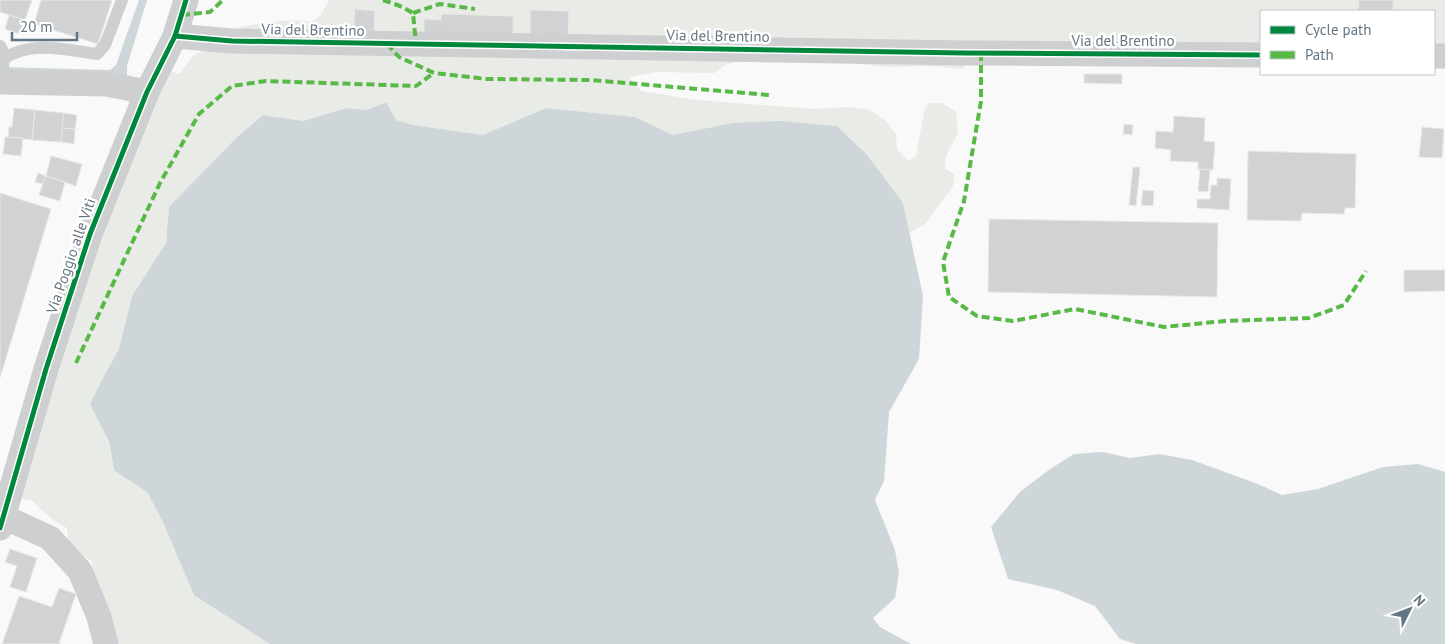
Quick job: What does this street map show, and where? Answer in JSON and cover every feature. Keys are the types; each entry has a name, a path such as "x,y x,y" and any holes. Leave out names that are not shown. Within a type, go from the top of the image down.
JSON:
{"street":[{"name":"Via Poggio alle Viti","path":"2,523 46,369 90,234 147,92 175,36 186,0"},
{"name":"Via del Brentino","path":"175,36 232,41 972,53 1260,55"},
{"path":"1,67 147,92"},
{"path":"2,523 50,538 80,571 100,616 106,644"}],"lane":[{"path":"1,67 13,52 46,47 97,54 105,45 122,0"}],"shaded area":[{"path":"139,0 147,0 127,66 127,79 17,75 0,67 110,70 116,65"},
{"path":"329,0 1445,0 1445,56 1435,56 1435,10 1260,10 1260,55 964,53 964,69 928,66 888,67 827,60 745,59 725,65 714,73 656,72 629,77 641,91 696,100 814,109 848,107 870,110 886,121 896,134 897,149 908,161 916,156 924,112 929,103 942,103 956,112 958,133 946,156 945,169 955,174 953,186 926,223 909,233 903,203 868,156 732,123 673,135 635,117 546,108 483,135 413,125 396,120 385,102 367,110 347,108 303,121 263,115 236,138 169,207 166,243 132,296 119,349 90,404 108,441 114,469 147,492 164,524 270,644 113,644 92,561 70,546 67,528 54,521 31,500 10,498 159,67 179,74 194,55 225,40 232,29 282,21 312,22 321,15"},
{"path":"386,102 396,120 413,125 483,135 546,108 635,117 673,135 732,123 780,121 837,126 868,156 903,203 923,296 919,359 889,412 884,481 875,500 895,550 899,573 895,598 873,618 880,627 911,644 270,644 194,595 164,524 147,492 114,470 109,442 90,404 119,349 132,296 166,243 169,207 236,138 263,115 303,121 347,108 367,110"},
{"path":"1103,452 1130,458 1159,454 1192,460 1258,484 1282,495 1318,489 1383,467 1418,464 1445,472 1445,644 1136,644 1120,639 1095,606 1057,590 1008,579 991,527 1020,492 1050,469 1074,454"}],"building":[{"path":"0,0 32,0 25,20 0,12"},
{"path":"41,0 112,0 98,44 34,24"},
{"path":"1359,0 1393,0 1393,10 1358,10"},
{"path":"355,9 375,11 374,34 353,32"},
{"path":"530,10 569,11 568,35 530,34"},
{"path":"441,14 513,16 513,36 424,34 424,19 441,20"},
{"path":"9,15 25,20 20,34 5,29"},
{"path":"1084,74 1122,74 1122,84 1084,83"},
{"path":"14,108 35,110 32,140 8,137 9,127 12,127"},
{"path":"35,110 64,113 61,142 32,140"},
{"path":"64,113 77,115 75,129 62,128"},
{"path":"1174,116 1205,118 1204,141 1215,142 1213,170 1198,169 1198,162 1170,161 1171,150 1155,148 1156,131 1173,132"},
{"path":"1124,124 1133,125 1132,135 1123,134"},
{"path":"1422,127 1444,129 1442,158 1419,157"},
{"path":"62,128 75,129 74,144 61,142"},
{"path":"5,137 23,138 21,156 3,154"},
{"path":"1248,151 1356,154 1355,208 1345,208 1344,214 1302,213 1301,221 1247,220"},
{"path":"51,156 82,164 76,186 46,176"},
{"path":"1133,167 1140,167 1136,206 1129,205"},
{"path":"1200,169 1210,170 1208,192 1198,191"},
{"path":"38,173 46,176 43,184 35,182"},
{"path":"46,176 65,182 60,201 39,195"},
{"path":"1217,178 1231,179 1229,210 1197,208 1197,199 1210,199 1211,185 1217,185"},
{"path":"1143,190 1154,191 1153,206 1141,205"},
{"path":"0,193 51,209 0,378"},
{"path":"989,219 1218,223 1217,297 988,292"},
{"path":"1404,270 1445,270 1445,291 1404,292"},
{"path":"10,549 37,558 26,592 10,587 17,566 5,562"},
{"path":"59,588 76,594 59,643 61,644 2,644 19,596 52,607"}],"marked path":[{"path":"182,15 210,12 223,0"},
{"path":"383,0 413,13 416,44"},
{"path":"413,13 440,4 475,9"},
{"path":"387,44 399,57 434,73 487,79 591,80 769,95"},
{"path":"981,53 981,101 964,201 943,262 949,297 977,316 1013,321 1075,309 1164,327 1225,321 1309,318 1344,305 1366,271"},
{"path":"76,363 160,183 199,114 232,86 266,81 416,86 434,73"}],"cycle path":[{"path":"0,528 46,369 90,234 147,92 175,36 186,0"},
{"path":"175,36 232,41 964,53 1260,55"}]}
